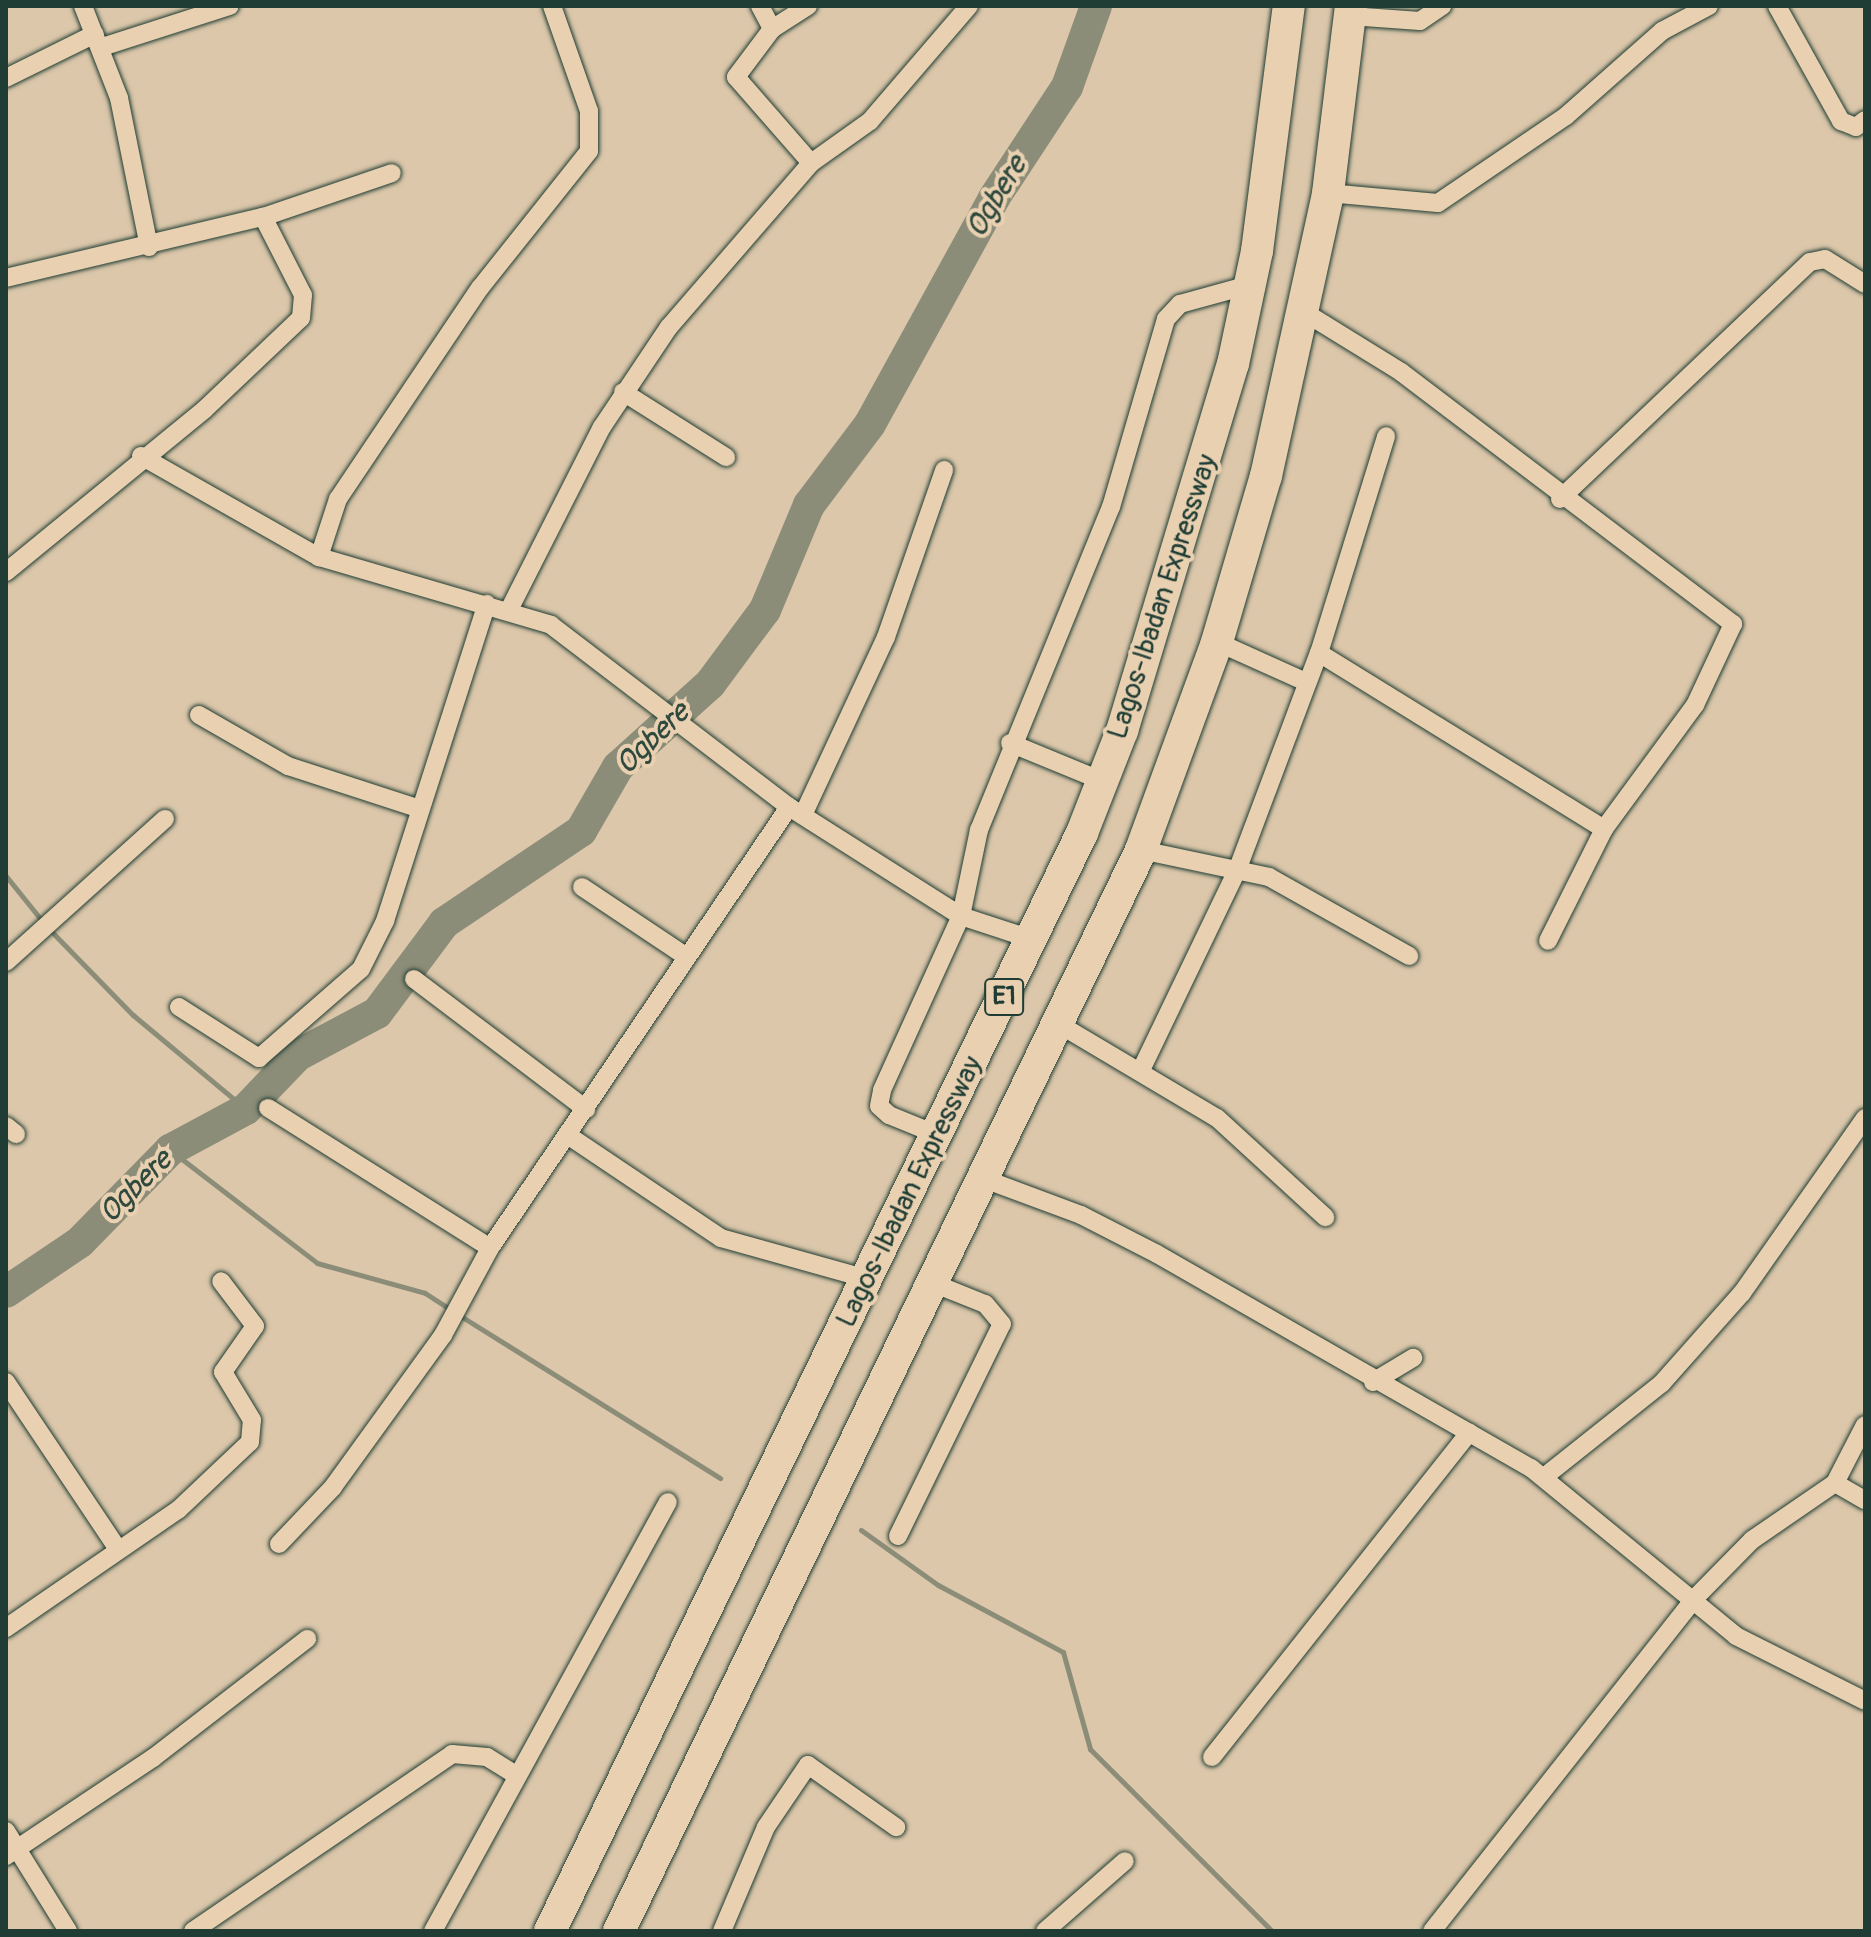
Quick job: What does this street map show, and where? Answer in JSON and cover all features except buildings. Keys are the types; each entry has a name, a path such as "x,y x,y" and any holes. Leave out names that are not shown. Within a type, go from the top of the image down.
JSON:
{"highway":[{"name":"Lagos-Ibadan Expressway","path":"550,1931 938,1135 1102,781 1198,498 1249,285 1289,6"},
{"name":"E1","path":"619,1931 1062,1026 1141,850 1217,642 1304,312 1328,193 1351,11"}],"street":[{"path":"83,6 99,41 149,247"},
{"path":"6,78 99,41 230,6"},
{"path":"319,557 338,499 480,288 589,151 589,111 552,6"},
{"path":"760,6 772,29"},
{"path":"808,6 772,29 743,62 739,87 811,163"},
{"path":"509,610 623,392 669,327 811,163 870,121 969,6"},
{"path":"1351,11 1420,21 1442,6"},
{"path":"1328,193 1438,203 1566,116 1662,31 1709,6"},
{"path":"1777,6 1841,121 1856,127 1865,120"},
{"path":"6,278 149,247 263,217 392,173"},
{"path":"6,572 141,456 205,409 301,318 303,295 263,217"},
{"path":"1560,499 1810,262 1825,259 1865,284"},
{"path":"938,1135 879,1106 961,916 979,830 1010,743 1111,507 1170,310 1249,285"},
{"path":"1304,312 1401,372 1560,499 1733,624 1695,705 1604,829 1548,941"},
{"path":"623,392 726,457"},
{"path":"1141,1070 1238,868 1319,653 1386,436"},
{"path":"141,456 319,557 509,610 551,625 635,685 796,811 961,916 1031,939"},
{"path":"279,1544 340,1477 443,1335 490,1248 569,1136 687,957 796,811 886,637 944,470"},
{"path":"179,1007 245,1054 270,1055 374,950 487,604"},
{"path":"1217,642 1306,682"},
{"path":"1319,653 1604,829"},
{"path":"199,715 288,766 420,809"},
{"path":"1010,743 1102,781"},
{"path":"6,962 165,819"},
{"path":"1141,850 1238,868 1269,877 1409,956"},
{"path":"582,887 687,957"},
{"path":"414,979 586,1109"},
{"path":"1062,1026 1141,1070 1217,1118 1325,1217"},
{"path":"268,1108 490,1248"},
{"path":"1544,1477 1662,1383 1750,1282 1865,1118"},
{"path":"569,1136 721,1238 868,1279"},
{"path":"987,1180 1145,1248 1373,1382 1544,1477 1695,1598 1736,1636 1865,1701"},
{"path":"6,1628 178,1510 250,1442 252,1420 223,1372 255,1326 221,1281"},
{"path":"898,1536 1002,1324 985,1304 935,1284"},
{"path":"1373,1382 1413,1358"},
{"path":"6,1382 118,1549"},
{"path":"1432,1931 1695,1598 1752,1540 1835,1483 1865,1425"},
{"path":"1212,1757 1469,1433"},
{"path":"1835,1483 1865,1500"},
{"path":"433,1931 514,1774 668,1502"},
{"path":"11,1853 153,1758 307,1639"},
{"path":"193,1931 452,1754 487,1757 514,1774"},
{"path":"722,1931 766,1827 808,1765 896,1827"},
{"path":"6,1831 11,1853 68,1931"},
{"path":"1045,1931 1125,1861"}],"waterway":[{"name":"Ogbere","path":"6,1292 80,1242 170,1150 246,1109 298,1055 377,1013 444,923 581,831 618,767 710,684 765,610 809,505 870,424 994,198 1067,87 1096,6"},
{"path":"6,876 43,922"},
{"path":"49,929 133,1015 246,1109"},
{"path":"170,1150 317,1263 425,1293 451,1310"},
{"path":"459,1315 720,1478"},
{"path":"861,1530 938,1585 1063,1652 1090,1749 1272,1931"}]}
